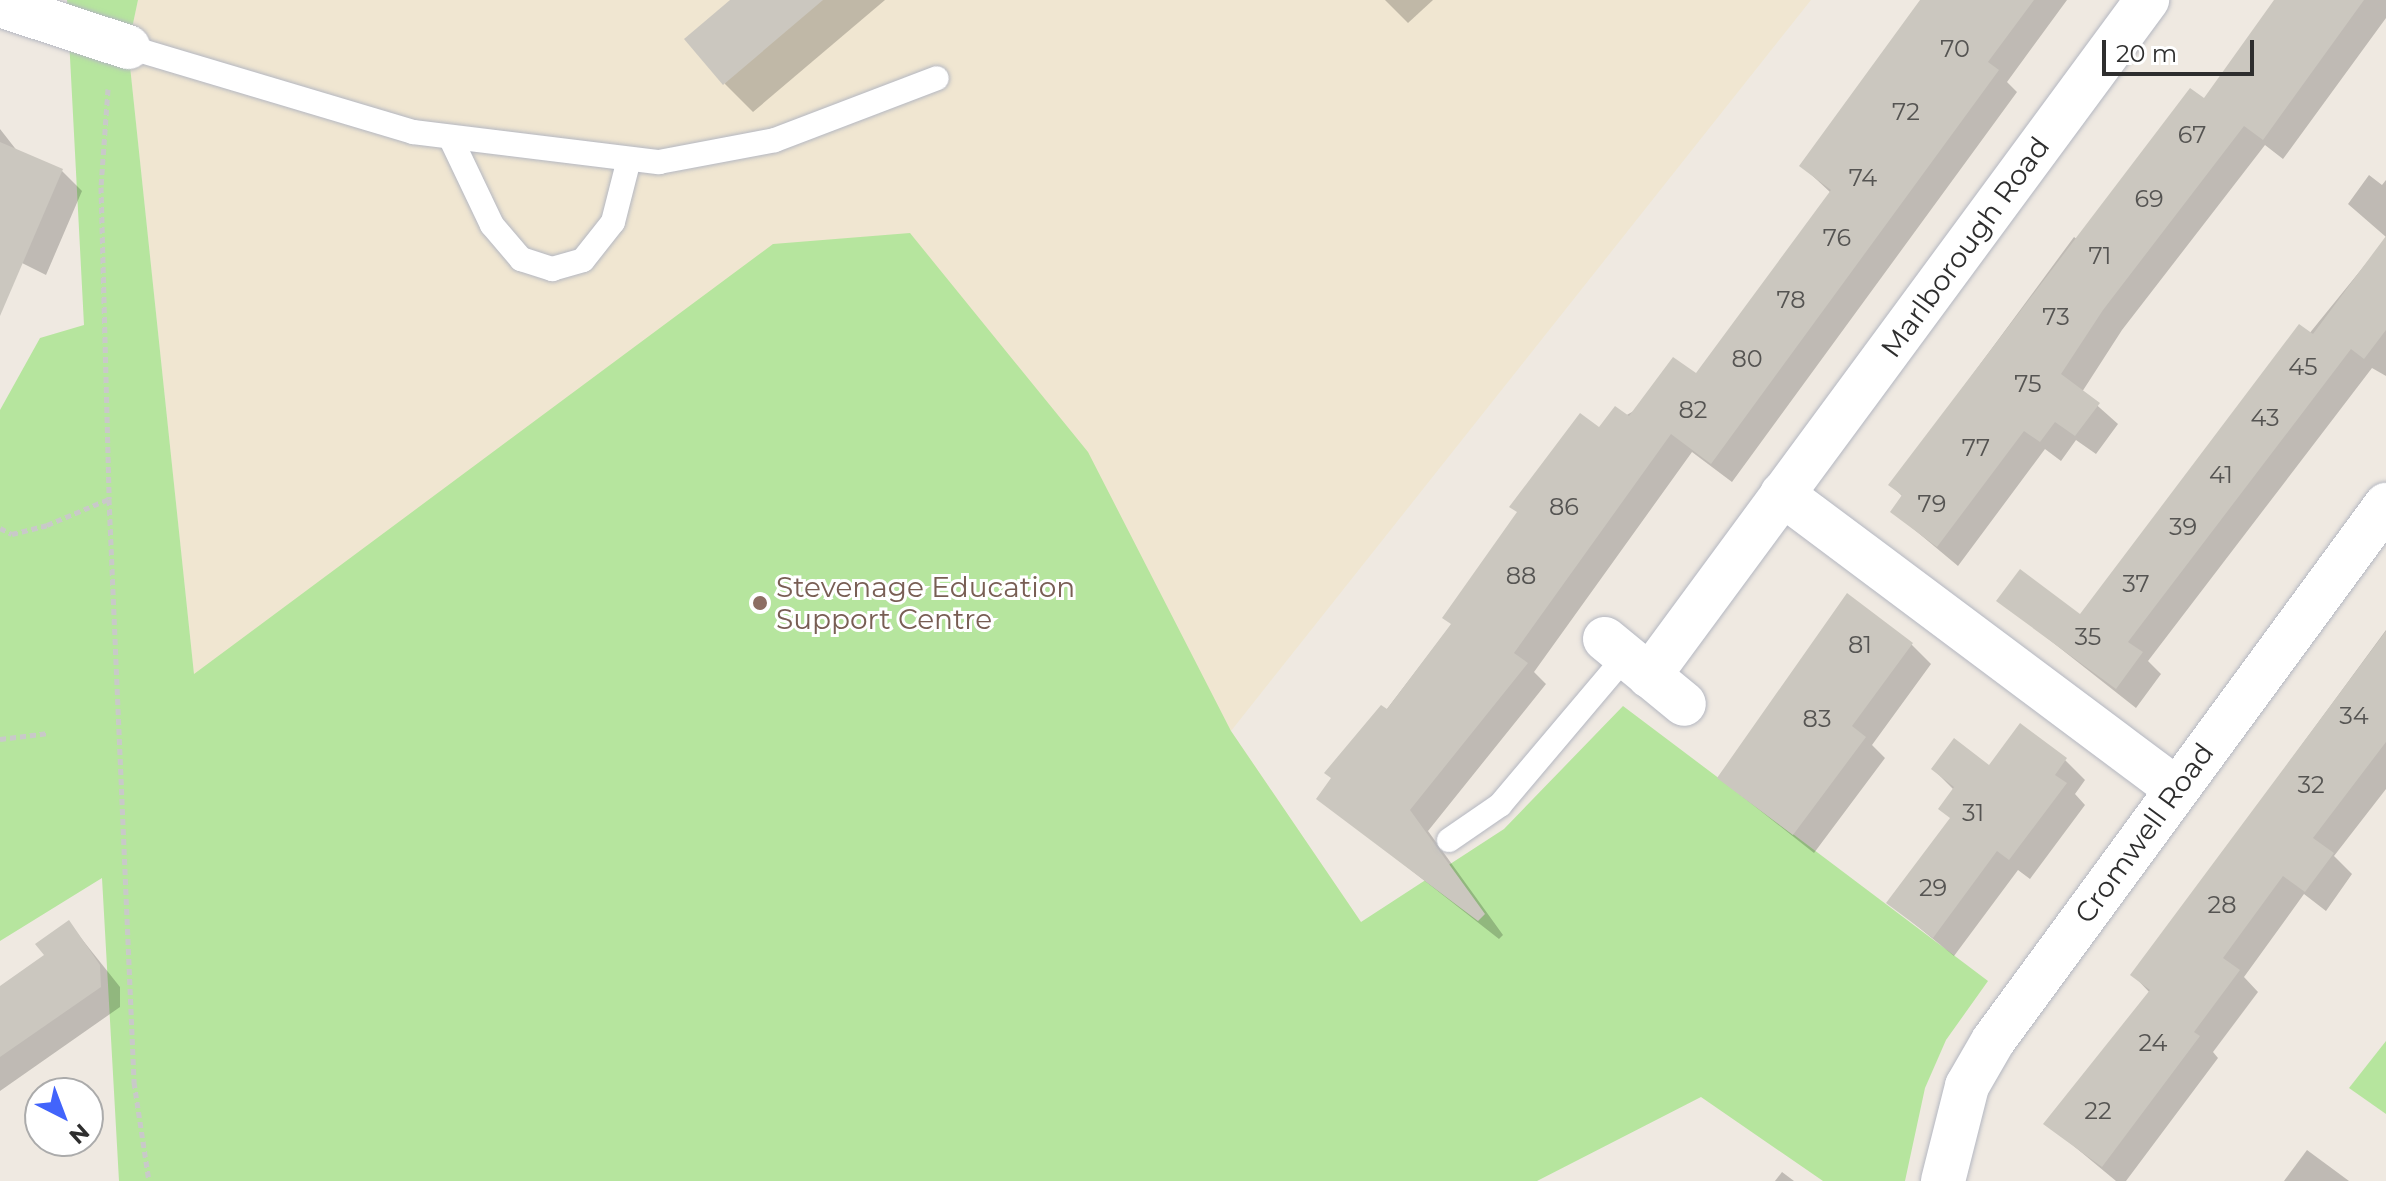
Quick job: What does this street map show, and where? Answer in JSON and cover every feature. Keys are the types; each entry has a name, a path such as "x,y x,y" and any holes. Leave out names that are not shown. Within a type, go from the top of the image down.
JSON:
{"street":[{"name":"Marlborough Road","path":"1627,657 1782,494 2147,0"},
{"path":"14,5 114,42"},
{"path":"1782,494 2176,789"},
{"name":"Cromwell Road","path":"1943,1181 1967,1086 2176,789 2386,505"},
{"path":"1627,657 1684,704"}],"lane":[{"path":"114,42 451,139 659,162 775,140 937,78"},
{"path":"451,139 492,225 521,259 552,269 583,260 613,222 629,159"},
{"path":"1449,840 1500,805 1627,657"}],"path":[{"path":"114,42 101,123 109,499 134,1082 149,1181"},
{"path":"0,528 12,534 47,525 109,499"},
{"path":"0,739 49,733"}],"shaded area":[{"name":"Stevenage Education Support Centre","path":"138,0 1811,0 1231,731 1537,1181 194,675 128,47"}],"green space":[{"path":"67,0 138,0 128,47 194,674 773,244 910,233 1088,452 1231,731 1361,922 1504,829 1623,706 1988,981 1946,1040 1925,1088 1905,1181 1823,1181 1701,1097 1537,1181 119,1181 102,878 0,941 0,410 40,338 84,325"},
{"path":"2386,1041 2386,1114 2349,1088"}],"building":[{"path":"730,0 823,0 723,85 684,39"},
{"path":"1920,0 2034,0 1988,62 1999,70 1711,464 1671,434 1514,653 1528,663 1410,810 1485,914 1478,921 1316,799 1331,778 1324,773 1381,705 1387,709 1451,624 1442,618 1517,512 1509,507 1580,413 1599,427 1615,406 1629,416 1673,357 1696,373 1831,190 1799,166"},
{"path":"2274,0 2364,0 2263,140 2244,126 2103,310 2061,374 2100,403 2075,436 2055,422 2040,442 2024,431 1937,547 1890,512 1902,495 1888,485 2190,88 2204,98"},
{"path":"0,142 63,169 0,316"},
{"path":"2386,236 2386,330 2364,359 2351,349 2128,642 2143,652 2116,689 1996,601 2020,569 2080,614 2299,324 2313,334"},
{"path":"1847,593 1913,643 1852,726 1866,737 1793,835 1717,778"},
{"path":"2386,631 2386,742 2313,838 2334,853 2305,892 2283,876 2223,958 2240,970 2194,1032 2200,1036 2102,1167 2043,1124 2150,990 2130,975"},
{"path":"2020,723 2067,758 2055,775 2067,783 2009,860 1997,851 1933,938 1886,903 1950,818 1938,809 1954,787 1931,769 1954,738 1989,765"},
{"path":"69,920 100,965 101,987 0,1057 0,986 44,955 35,944"}],"place":[{"name":"Stevenage Education Support Centre","path":"760,603"}]}
